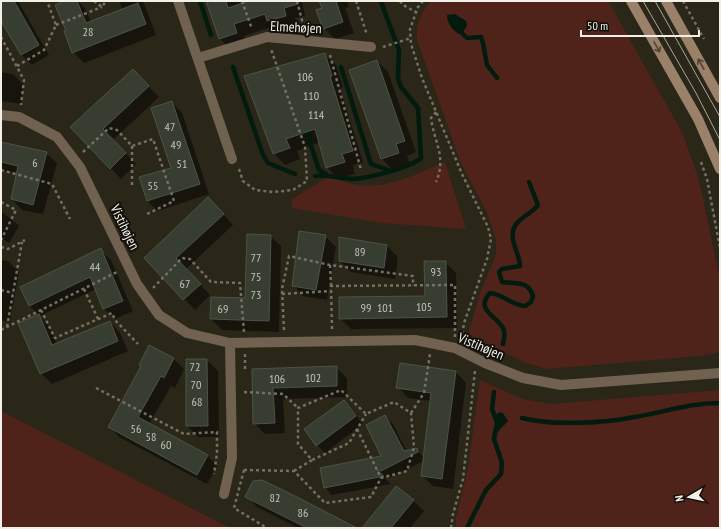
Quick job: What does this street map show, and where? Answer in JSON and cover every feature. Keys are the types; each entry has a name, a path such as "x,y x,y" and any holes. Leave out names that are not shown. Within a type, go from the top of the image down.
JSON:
{"street":[{"path":"178,1 232,159"},
{"path":"631,1 698,119 720,169"},
{"path":"666,1 720,98"},
{"name":"Elmehøjen","path":"198,58 267,37 371,47"},
{"name":"Vistihøjen","path":"1,115 19,117 57,137 80,167 137,284 158,315 187,333 230,343 415,340 457,349 476,359 523,378 561,385 720,373"},
{"path":"224,494 232,458 230,343"}],"path":[{"path":"47,1 56,25"},
{"path":"94,1 102,7"},
{"path":"17,66 44,50 56,25 102,7 106,1"},
{"path":"242,1 256,41"},
{"path":"297,1 307,40"},
{"path":"356,1 371,47"},
{"path":"400,1 403,5 416,12"},
{"path":"423,1 416,12 410,29 411,44 422,78 462,174 488,227 491,239 487,259 464,323 457,349"},
{"path":"683,1 705,42"},
{"path":"1,37 24,80 19,117"},
{"path":"232,159 243,181 255,190 273,192 293,190 307,181 305,147 267,37"},
{"path":"387,47 411,38"},
{"path":"326,42 361,170"},
{"path":"436,112 431,118 441,157 441,168 436,182"},
{"path":"75,160 109,128 117,130 132,146 132,188"},
{"path":"132,146 153,139 174,201 145,214"},
{"path":"701,160 707,179 720,248"},
{"path":"1,170 52,184 70,220"},
{"path":"1,202 16,210 1,240"},
{"path":"1,247 8,249 23,241 6,327"},
{"path":"285,342 282,294 289,256 330,264 413,276 413,286"},
{"path":"330,264 333,341"},
{"path":"1,330 129,267"},
{"path":"331,286 455,286 457,349"},
{"path":"84,289 98,319"},
{"path":"1,290 13,293"},
{"path":"282,294 332,291"},
{"path":"41,310 55,338 112,313 115,320 138,344"},
{"path":"294,470 325,503 371,497 381,478 407,471 414,447 411,413 424,393 431,343"},
{"path":"451,528 452,514 463,479 476,359"},
{"path":"96,388 184,434 217,432 218,453 213,476"},
{"path":"298,408 341,390 366,414"},
{"path":"244,392 283,394 298,408 298,444 312,460"},
{"path":"244,470 294,470 349,443 366,414 394,402 411,413"},
{"path":"357,429 381,478"},
{"path":"294,445 298,444"},
{"path":"234,508 244,470 244,464"},
{"path":"227,505 267,528"}],"shaded area":[{"path":"431,1 608,1 683,134 699,180 720,280 720,350 716,353 699,356 547,369 526,363 468,334 481,291 496,255 496,239 486,210 461,163 417,40 418,23 424,10"},
{"path":"455,14 466,21 467,26 462,33 459,34 450,26 447,18 447,15"},
{"path":"445,162 466,229 383,223 292,208 292,199 329,177 348,183 370,186 381,185 404,179"},
{"path":"480,380 522,399 551,404 720,390 720,528 456,528 456,518 468,469"},
{"path":"1,411 230,528 1,528"},
{"path":"499,412 503,413 508,421 497,433 494,430 495,416"}],"building":[{"path":"1,1 14,1 39,45 21,55 1,21"},
{"path":"64,1 77,1 86,23 138,3 146,24 72,53 64,31 66,31 55,5"},
{"path":"206,1 226,1 228,8 249,1 297,1 298,4 284,8 286,16 267,21 265,14 234,24 237,33 219,39"},
{"path":"319,1 336,1 343,22 323,29 316,10 322,8"},
{"path":"325,53 332,76 330,76 353,151 342,154 345,162 326,168 315,129 286,139 290,148 273,154 244,76"},
{"path":"377,60 405,141 396,144 399,153 381,159 349,70"},
{"path":"133,69 149,86 103,129 126,153 110,169 70,127"},
{"path":"172,101 200,184 147,201 139,177 171,168 151,108"},
{"path":"1,142 47,152 33,205 11,199 18,166 1,162"},
{"path":"208,197 224,214 176,258 201,284 183,300 144,258"},
{"path":"299,231 326,235 316,290 292,286"},
{"path":"247,234 271,235 269,321 210,319 211,297 245,298"},
{"path":"339,237 387,245 384,268 339,261"},
{"path":"101,248 123,301 103,309 90,277 29,306 20,287"},
{"path":"424,261 446,261 447,317 339,319 339,297 425,296"},
{"path":"39,314 52,345 110,321 118,341 40,374 18,323"},
{"path":"149,345 174,358 164,378 161,376 138,417 208,455 197,475 108,427 141,366 139,365"},
{"path":"186,359 207,359 208,426 186,426"},
{"path":"400,363 456,371 442,479 421,476 431,393 396,388"},
{"path":"337,366 337,386 273,388 275,423 253,424 252,369"},
{"path":"344,400 356,416 316,446 304,429"},
{"path":"385,415 404,451 417,448 418,452 381,471 377,470 384,476 324,488 320,468 381,456 366,425"},
{"path":"262,480 357,528 307,528 245,497 253,481"},
{"path":"396,486 414,500 391,528 362,528"}],"waterway":[{"path":"200,1 211,35"},
{"path":"315,176 353,179 378,175 399,169 416,162 421,158 418,108 401,87 398,78 399,50 381,2"},
{"path":"462,33 467,38 481,37 487,65 497,78"},
{"path":"233,67 263,155 268,163 295,174"},
{"path":"341,67 371,164 391,171"},
{"path":"305,127 319,170 326,174"},
{"path":"503,344 504,330 486,309 485,304 490,293 499,295 520,305 525,306 531,302 533,296 528,287 520,284 502,282 499,272 502,269 520,266 514,244 513,232 519,221 534,210 538,205 529,182"},
{"path":"494,392 492,409 496,420"},
{"path":"522,418 563,423 609,421 698,404 720,403"},
{"path":"467,528 486,490 501,474 502,463 494,439 496,428"}],"tram line":[{"path":"643,1 696,93 720,140"},
{"path":"655,1 720,117"}]}
